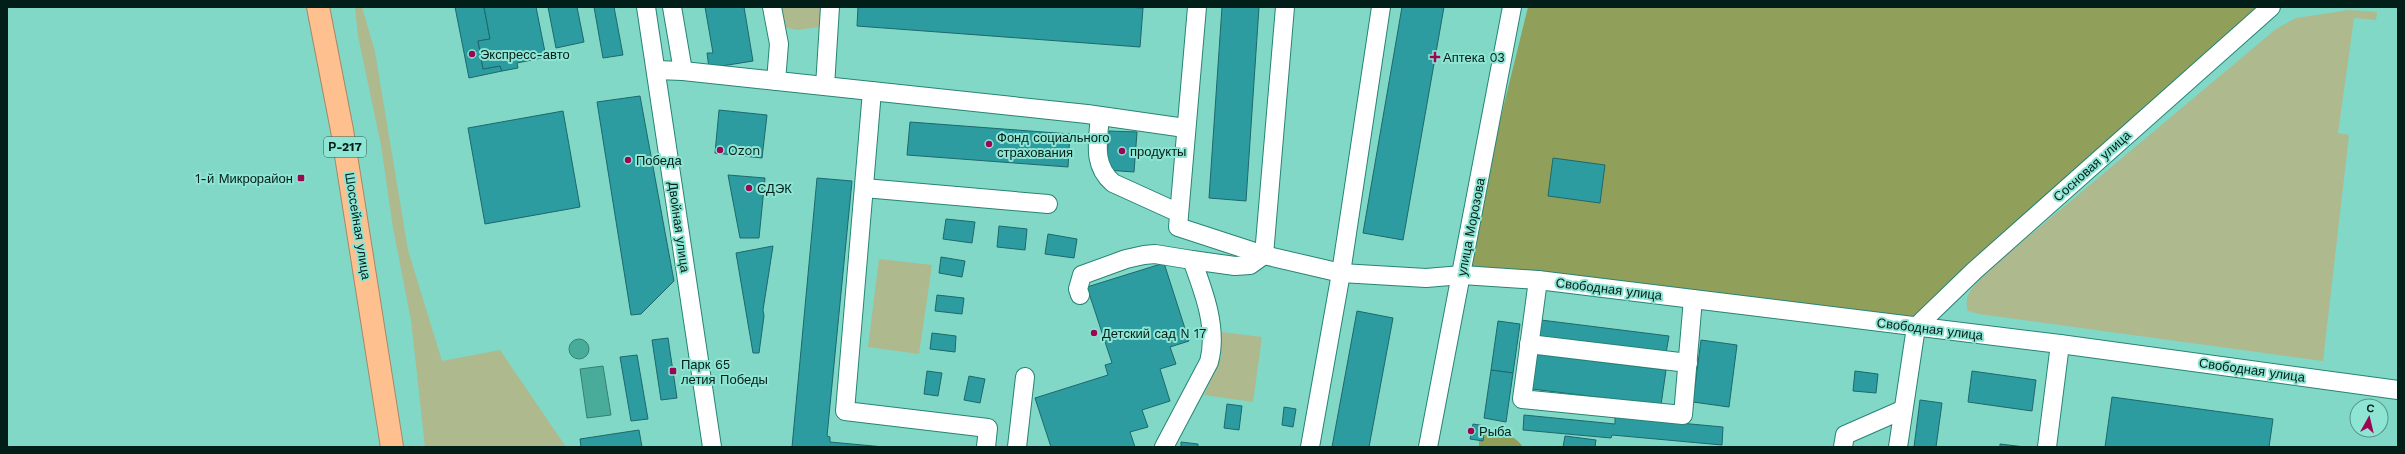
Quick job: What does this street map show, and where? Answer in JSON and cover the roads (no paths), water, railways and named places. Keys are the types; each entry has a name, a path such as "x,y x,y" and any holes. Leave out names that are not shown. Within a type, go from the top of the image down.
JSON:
{"highway":[{"name":"Шоссейная улица","path":"318,7 342,130 392,447"}],"street":[{"name":"Двойная улица","path":"646,7 712,447"},
{"path":"672,7 683,71"},
{"path":"772,7 779,44 776,81"},
{"path":"825,86 830,7"},
{"path":"1100,116 1097,158 1099,168 1105,176 1113,183 1179,213 1185,128 1197,7"},
{"path":"1080,295 1078,289 1082,275 1126,259 1155,254 1235,266 1250,265 1264,255 1285,7"},
{"path":"1310,447 1341,273 1381,7"},
{"name":"улица Морозова","path":"1428,447 1512,7"},
{"name":"Сосновая улица","path":"1916,327 1974,271 2272,7"},
{"path":"656,70 683,71 872,91 1100,116 1185,128"},
{"path":"872,91 845,411 988,428 986,447"},
{"path":"864,188 1048,204"},
{"name":"Свободная улица","path":"1179,213 1178,227 1264,255 1341,273 1426,278 1462,275 1538,280 2060,344 2398,390"},
{"path":"1164,447 1209,362 1213,348 1212,328 1192,260"},
{"path":"1538,280 1522,400 1683,415 1692,299"},
{"path":"1898,447 1902,410 1916,327"},
{"path":"1529,344 1688,363"},
{"path":"2047,447 2060,344"},
{"path":"1017,447 1025,377"},
{"path":"1843,447 1845,435 1902,410"}],"place":[{"name":"Экспресс-авто","path":"472,54"},
{"name":"Аптека 03","path":"1435,57"},
{"name":"Фонд социального страхования","path":"989,144"},
{"name":"Ozon","path":"720,150"},
{"name":"продукты","path":"1122,151"},
{"name":"Победа","path":"628,160"},
{"name":"1-й Микрорайон","path":"301,178"},
{"name":"СДЭК","path":"749,188"},
{"name":"Детский сад N 17","path":"1094,333"},
{"name":"Парк 65 летия Победы","path":"673,371"},
{"name":"Рыба","path":"1471,431"}]}
